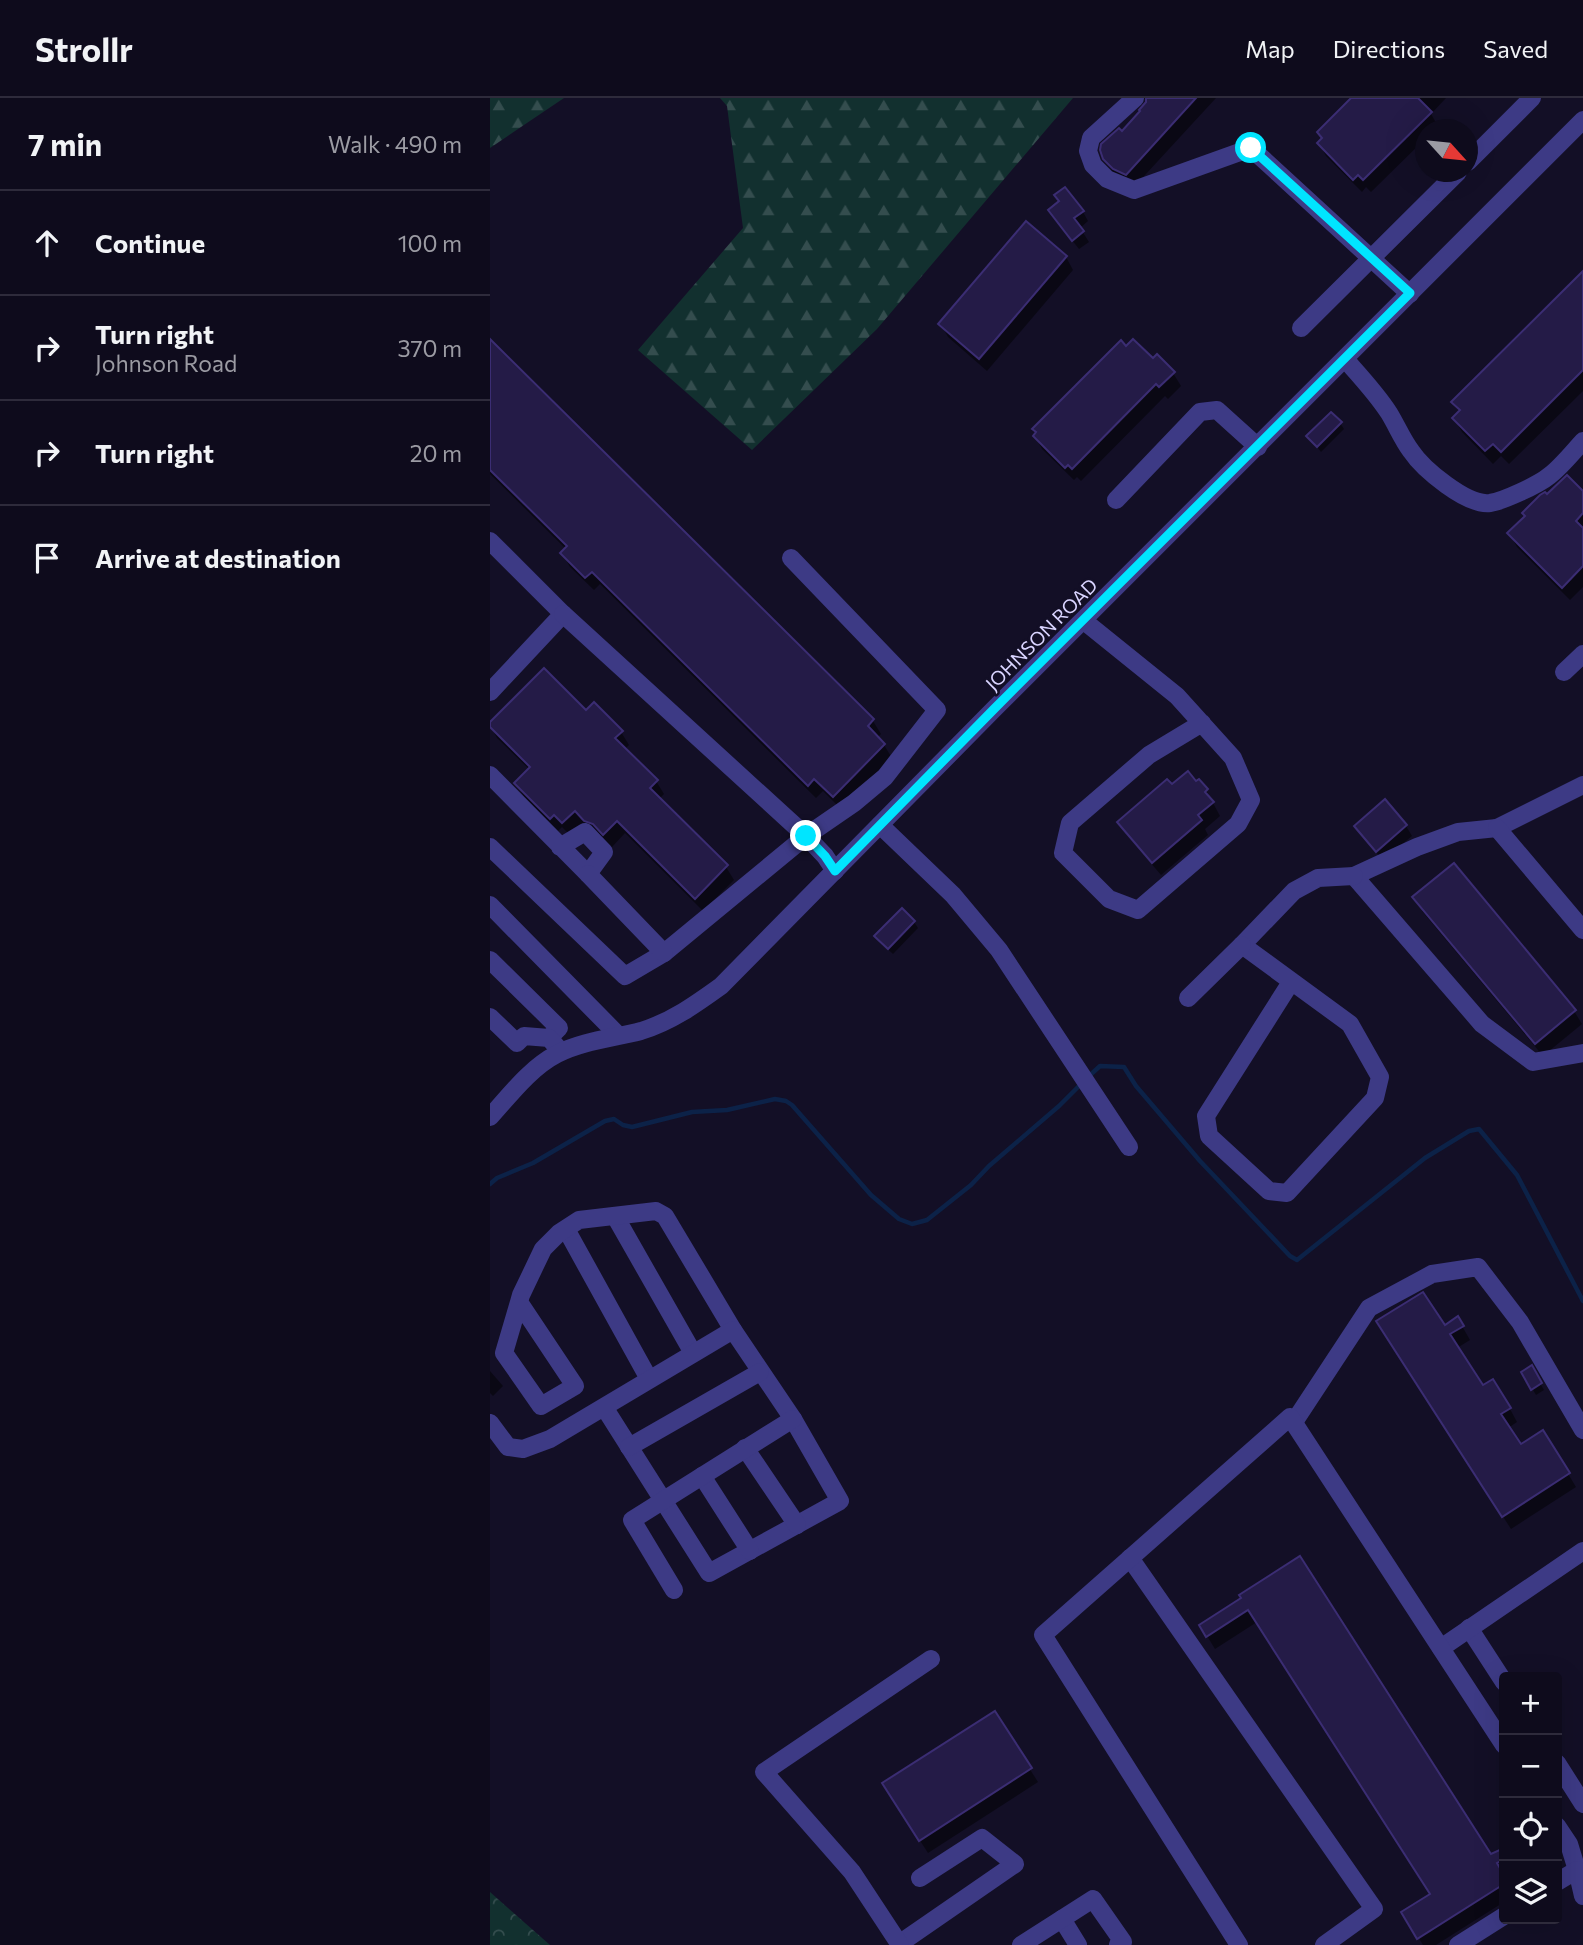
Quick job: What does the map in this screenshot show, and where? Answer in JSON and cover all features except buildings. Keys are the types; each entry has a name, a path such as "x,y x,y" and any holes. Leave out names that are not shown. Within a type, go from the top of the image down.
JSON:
{"street":[{"path":"1135,98 1091,138 1088,152 1093,165 1107,179 1134,190 1251,148 1410,293"},
{"path":"1478,152 1532,98"},
{"name":"JOHNSON ROAD","path":"490,1117 538,1066 562,1051 641,1030 673,1018 721,986 1583,120"},
{"path":"1300,328 1448,182"},
{"path":"1345,359 1389,413 1404,441 1421,464 1473,501 1489,503 1532,486 1549,476 1583,441"},
{"path":"1116,500 1200,412 1217,410 1258,447"},
{"path":"490,541 563,614 806,836 835,871"},
{"path":"490,847 625,976 664,953 806,836 854,803 885,777 937,710 791,558"},
{"path":"490,692 563,614"},
{"path":"1084,621 1177,696 1202,723 1233,758 1251,800 1238,824 1138,910 1109,899 1063,853 1070,823 1149,755 1202,723"},
{"path":"1564,672 1583,654"},
{"path":"490,775 664,953"},
{"path":"1188,998 1294,891 1318,878 1354,876 1417,847 1458,832 1497,828 1583,785"},
{"path":"880,825 953,895 999,950 1129,1147"},
{"path":"1497,828 1583,930"},
{"path":"560,847 585,832 604,852 588,874"},
{"path":"1354,876 1482,1024 1533,1062 1583,1053"},
{"path":"490,905 618,1035"},
{"path":"1242,945 1350,1024 1380,1077 1375,1098 1287,1193 1269,1191 1209,1136 1206,1116 1291,982"},
{"path":"490,960 559,1028 549,1038"},
{"path":"490,1017 517,1043 524,1036 549,1038 562,1051"},
{"path":"519,1302 575,1386 541,1406 504,1353 519,1302 542,1249 559,1233 579,1220 656,1211 665,1216 760,1372 793,1419 840,1501 709,1573 604,1406"},
{"path":"615,1216 692,1353"},
{"path":"566,1229 649,1379"},
{"path":"1294,1422 1369,1308 1432,1274 1478,1268 1520,1322 1583,1430"},
{"path":"490,1423 508,1447 523,1449 550,1439 733,1329"},
{"path":"629,1447 760,1372"},
{"path":"1239,1945 1042,1635 1290,1417 1499,1737"},
{"path":"674,1590 632,1520 793,1419"},
{"path":"745,1448 797,1524"},
{"path":"702,1476 750,1551"},
{"path":"1440,1648 1583,1551"},
{"path":"1130,1558 1374,1909 1324,1945"},
{"path":"1469,1628 1499,1674"},
{"path":"920,1878 982,1838 1015,1864 899,1944 852,1872 764,1772 931,1659"},
{"path":"1562,1771 1583,1804"},
{"path":"1562,1834 1578,1861 1583,1896"},
{"path":"1562,1877 1578,1861"},
{"path":"1021,1945 1093,1899 1123,1942 1118,1945"},
{"path":"1062,1919 1073,1942"},
{"path":"1458,1945 1499,1919"}],"green space":[{"path":"490,98 564,98 490,148"},
{"path":"720,98 1073,98 877,329 752,450 638,350 743,228 727,106"},
{"path":"490,1892 550,1945 490,1945"}],"waterway":[{"path":"1088,1077 1100,1066 1124,1067 1136,1086 1200,1161 1290,1256 1297,1260 1425,1158 1469,1131 1479,1129 1517,1175 1583,1301"},
{"path":"490,1184 497,1178 533,1163 605,1121 614,1119 632,1127 692,1112 727,1110 775,1099 792,1105 871,1195 899,1219 912,1224 927,1220 971,1185 1082,1083"}],"route":[{"path":"806,836 835,871 1410,293 1251,148"}]}
